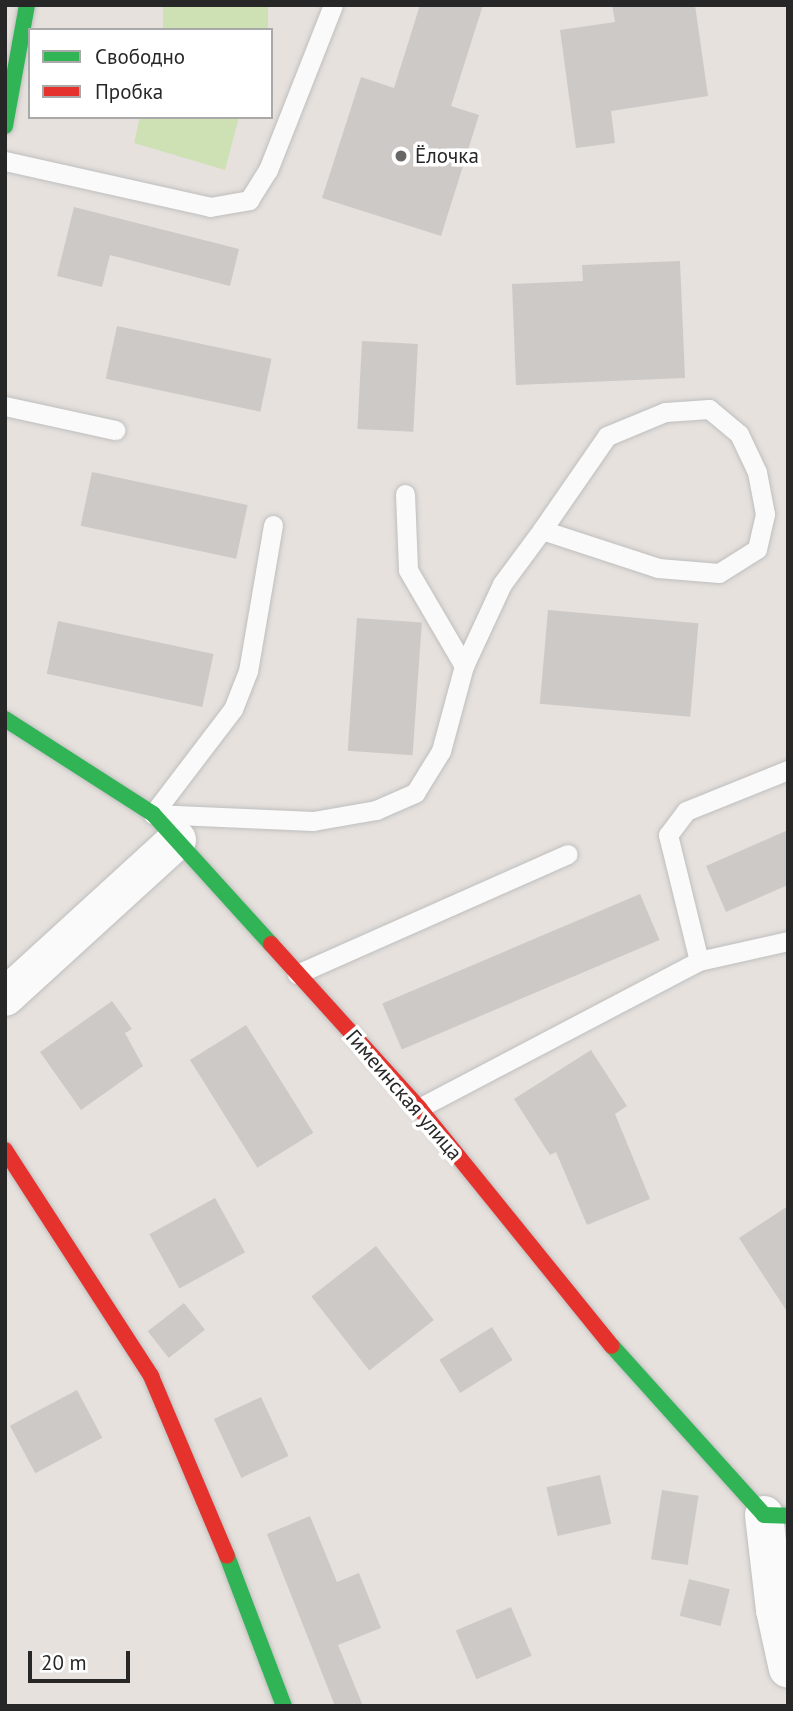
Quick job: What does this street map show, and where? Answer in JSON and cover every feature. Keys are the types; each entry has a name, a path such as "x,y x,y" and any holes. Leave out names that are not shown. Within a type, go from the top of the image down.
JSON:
{"street":[{"path":"5,126 27,5"},
{"name":"Гимеинская улица","path":"5,719 165,827 419,1108 627,1364 776,1515 775,1610 788,1670"},
{"path":"5,997 165,827"},
{"path":"5,1150 151,1376 208,1506 284,1706"}],"lane":[{"path":"5,161 210,207 249,200 268,170 333,5"},
{"path":"5,407 115,430"},
{"path":"165,827 313,821 376,810 415,793 441,751 464,666 502,584 607,436 665,412 709,409 739,434 757,472 765,514 757,549 719,573 658,568 542,530"},
{"path":"405,494 408,570 464,666"},
{"path":"165,827 233,709 248,671 273,525"},
{"path":"699,961 668,835 686,811 788,770"},
{"path":"298,974 568,854"},
{"path":"419,1108 699,961 788,941"}],"green space":[{"path":"163,5 268,5 268,28 163,28"},
{"path":"140,119 238,119 225,170 134,143"}],"building":[{"name":"Ёлочка","path":"420,5 483,5 451,106 479,115 441,236 322,198 361,77 394,88"},
{"path":"612,5 695,5 708,96 611,111 615,143 576,148 560,30 615,22"},
{"path":"74,207 239,249 230,286 110,255 102,287 57,276"},
{"path":"680,261 685,378 516,385 512,284 583,281 582,265"},
{"path":"117,326 272,359 260,412 106,379"},
{"path":"362,341 418,344 413,432 357,429"},
{"path":"92,472 248,505 236,559 81,526"},
{"path":"548,610 698,623 690,717 540,704"},
{"path":"357,618 422,623 413,755 348,751"},
{"path":"58,621 214,654 202,707 47,674"},
{"path":"788,830 788,885 726,912 706,866"},
{"path":"640,894 660,940 402,1049 382,1003"},
{"path":"112,1001 132,1029 125,1033 143,1066 81,1110 40,1052"},
{"path":"246,1025 313,1133 257,1168 190,1060"},
{"path":"591,1050 627,1106 615,1114 650,1199 587,1225 556,1152 550,1155 514,1099"},
{"path":"215,1198 245,1252 179,1289 149,1234"},
{"path":"788,1206 788,1313 739,1238"},
{"path":"376,1246 434,1320 369,1371 311,1296"},
{"path":"184,1303 205,1330 169,1358 148,1331"},
{"path":"492,1327 513,1360 460,1393 439,1360"},
{"path":"77,1390 102,1438 35,1473 10,1426"},
{"path":"261,1397 288,1456 241,1478 214,1419"},
{"path":"600,1475 611,1524 558,1536 546,1487"},
{"path":"662,1490 699,1496 688,1565 651,1559"},
{"path":"310,1516 337,1582 359,1573 381,1628 338,1645 363,1706 335,1706 267,1534"},
{"path":"689,1579 730,1589 721,1626 680,1616"},
{"path":"511,1607 532,1656 476,1679 456,1630"}],"traffic: fast":[{"path":"5,126 27,5"},
{"path":"5,719 153,814 271,944"},
{"path":"612,1346 764,1515 788,1516"},
{"path":"227,1556 284,1706"}],"traffic: jam":[{"path":"271,944 419,1108 612,1346"},
{"path":"5,1150 151,1376 227,1556"}],"place":[{"name":"Ёлочка","path":"401,156"}]}
